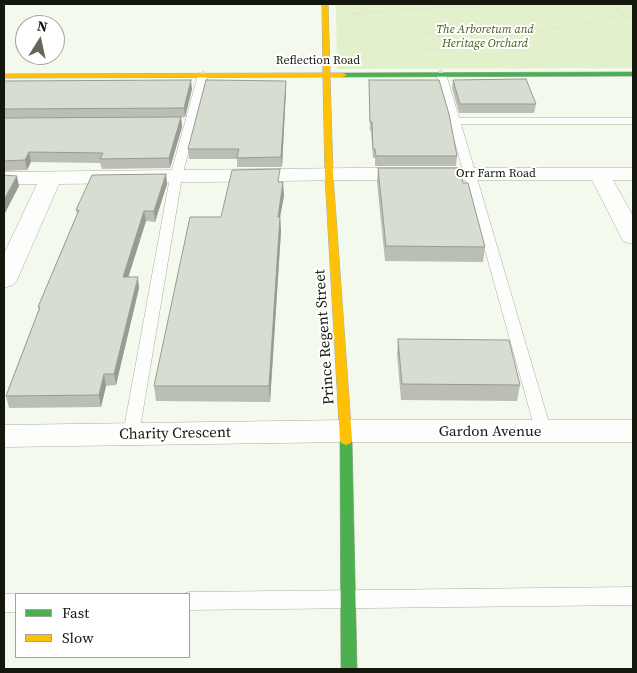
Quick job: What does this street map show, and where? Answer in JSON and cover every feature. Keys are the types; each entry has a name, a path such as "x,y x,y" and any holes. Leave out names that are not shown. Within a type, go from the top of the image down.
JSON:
{"street":[{"name":"Prince Regent Street","path":"325,4 329,175 346,431 349,669"},
{"name":"Reflection Road","path":"4,76 633,74"},
{"path":"599,174 633,237"},
{"name":"Orr Farm Road","path":"329,175 633,174"},
{"path":"4,178 329,175"},
{"path":"4,280 51,178"},
{"name":"Gardon Avenue","path":"346,431 633,432"},
{"name":"Charity Crescent","path":"4,436 346,431"}],"lane":[{"path":"440,74 471,174 544,432"},
{"path":"132,434 185,122 203,75"},
{"path":"454,121 633,120"},
{"path":"190,601 633,596"}],"path":[{"path":"500,4 352,13 468,42 543,54"},
{"path":"612,4 624,16 633,19"},
{"path":"404,55 468,42 624,16"}],"green space":[{"name":"The Arboretum and Heritage Orchard","path":"336,4 633,4 633,68 337,69"}],"building":[{"path":"526,79 536,104 460,104 453,80"},
{"path":"191,80 184,108 4,109 4,81"},
{"path":"206,80 286,81 281,157 237,158 239,149 188,149"},
{"path":"369,80 439,80 449,114 457,156 376,156 375,149 373,149 372,122 370,122"},
{"path":"181,117 169,158 100,159 103,153 29,152 25,160 4,161 4,118"},
{"path":"378,168 460,168 463,183 468,183 485,247 386,246"},
{"path":"280,169 278,182 283,182 278,217 280,217 269,386 154,386 190,217 221,217 232,170"},
{"path":"166,174 154,211 144,211 123,277 138,277 114,374 104,374 99,395 6,396 40,307 38,307 79,210 76,210 92,175"},
{"path":"4,175 17,176 4,200"},
{"path":"398,339 509,340 520,385 402,384"}],"traffic: fast":[{"path":"343,75 633,74"},
{"path":"346,440 349,669"}],"traffic: slow":[{"path":"325,4 329,175 346,440"},
{"path":"4,76 343,75"}]}
